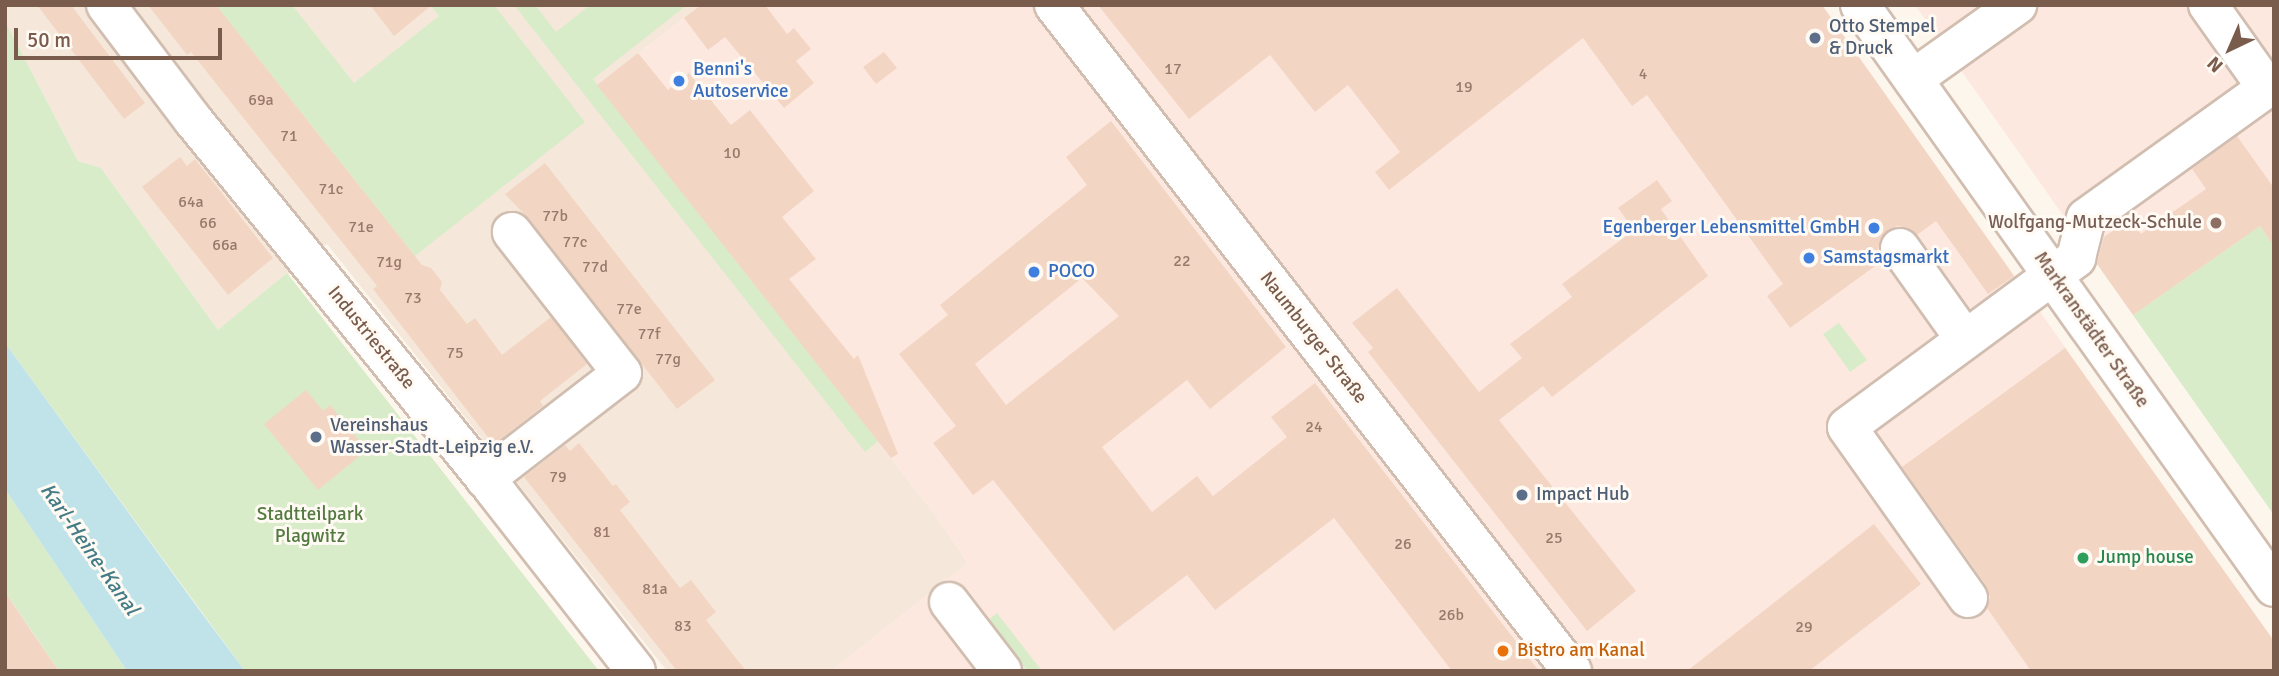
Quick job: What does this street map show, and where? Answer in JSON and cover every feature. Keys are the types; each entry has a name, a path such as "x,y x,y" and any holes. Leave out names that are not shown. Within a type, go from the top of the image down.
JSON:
{"street":[{"name":"Industriestraße","path":"106,5 193,120 485,479 636,671"},
{"name":"Naumburger Straße","path":"1054,5 1572,671"},
{"name":"Markranstädter Straße","path":"1860,5 2274,587"},
{"path":"1913,79 2018,5"},
{"path":"1968,598 1847,428 2076,258 2086,218 2267,88 2208,5"},
{"path":"485,479 622,373 512,232"},
{"path":"1900,248 1965,339"},
{"path":"949,602 1002,671"}],"shaded area":[{"path":"5,5 701,5 597,85 934,513 968,563 831,671 667,671 327,244 218,330 101,168 78,161 5,21"},
{"path":"701,5 1822,5 2274,641 2274,671 831,671 968,563 934,513 597,85"},
{"path":"1915,5 2274,5 2274,515"}],"green space":[{"path":"216,5 292,5 354,83 439,16 430,5 494,5 585,122 415,256"},
{"path":"514,5 535,5 556,32 590,5 687,5 593,79 878,441 865,452"},
{"name":"Stadtteilpark Plagwitz","path":"5,21 78,161 101,168 218,330 287,273 599,671 245,671 5,343"},
{"path":"2260,226 2274,246 2274,515 2133,315"},
{"path":"1839,323 1867,360 1850,372 1823,334"},
{"name":"Karl-Heine-Kanal","path":"5,489 127,671 59,671 5,592"},
{"path":"997,613 1042,671 1027,671 988,620"}],"water":[{"path":"5,343 245,671 127,671 5,489"}],"building":[{"path":"37,5 71,5 145,103 124,119"},
{"path":"148,5 216,5 422,265 431,268 442,282 440,290 467,324 475,318 502,355 551,317 587,364 540,401 543,406 494,445 373,289 377,286 191,52 187,55"},
{"path":"370,5 432,5 394,36"},
{"path":"701,5 765,5 787,34 794,28 811,49 796,61 814,83 784,108 725,37 708,50 684,18"},
{"path":"1098,5 1822,5 2014,276 1988,294 1936,221 1917,235 1908,228 1897,226 1887,231 1880,240 1878,251 1882,261 1790,328 1767,296 1783,284 1647,95 1632,106 1583,38 1389,190 1375,172 1400,152 1348,85 1315,112 1270,55 1189,119"},
{"path":"884,52 897,68 876,84 863,67"},
{"path":"638,53 668,90 689,73 731,125 750,110 814,191 782,217 816,259 789,279 854,359 858,355 898,454 891,458 597,85"},
{"path":"1111,121 1286,347 1210,409 1187,380 1102,447 1152,512 1197,476 1213,496 1287,437 1271,417 1315,383 1539,671 1452,671 1334,518 1215,610 1187,575 1114,631 993,480 973,495 933,443 956,426 899,354 948,315 940,305 1087,185 1066,157","holes":["1082,278 1119,316 1006,405 975,364"]},
{"name":"Wolfgang-Mutzeck-Schule","path":"2237,136 2274,188 2274,246 2260,226 2133,315 2097,264 2104,237 2130,219 2141,234 2206,189 2192,169"},
{"path":"180,157 187,166 195,159 273,258 228,295 142,187"},
{"path":"545,163 715,380 677,409 529,219 505,194"},
{"path":"1657,180 1672,201 1661,209 1708,276 1552,397 1543,386 1499,420 1636,591 1587,631 1368,352 1373,348 1352,323 1397,288 1479,392 1522,358 1510,344 1572,297 1562,284 1634,230 1618,208"},
{"name":"Jump house","path":"2065,348 2274,641 2274,671 2031,671 1987,608 1990,597 1986,585 1902,467"},
{"name":"Vereinshaus Wasser-Stadt-Leipzig e.V.","path":"306,390 323,411 330,405 367,450 318,490 264,424"},
{"path":"579,443 613,486 616,484 630,502 620,510 680,588 691,580 716,612 706,620 746,671 677,671 524,477 565,445 570,451"},
{"path":"1874,524 1921,584 1809,671 1687,671"},
{"path":"5,592 32,632 59,671 5,671"}],"place":[{"name":"Otto Stempel & Druck","path":"1815,38"},
{"name":"Benni's Autoservice","path":"679,81"},
{"name":"Wolfgang-Mutzeck-Schule","path":"2216,223"},
{"name":"Egenberger Lebensmittel GmbH","path":"1874,228"},
{"name":"Samstagsmarkt","path":"1809,258"},
{"name":"POCO","path":"1034,272"},
{"name":"Vereinshaus Wasser-Stadt-Leipzig e.V.","path":"316,437"},
{"name":"Impact Hub","path":"1522,495"},
{"name":"Jump house","path":"2083,558"},
{"name":"Bistro am Kanal","path":"1503,651"}]}
